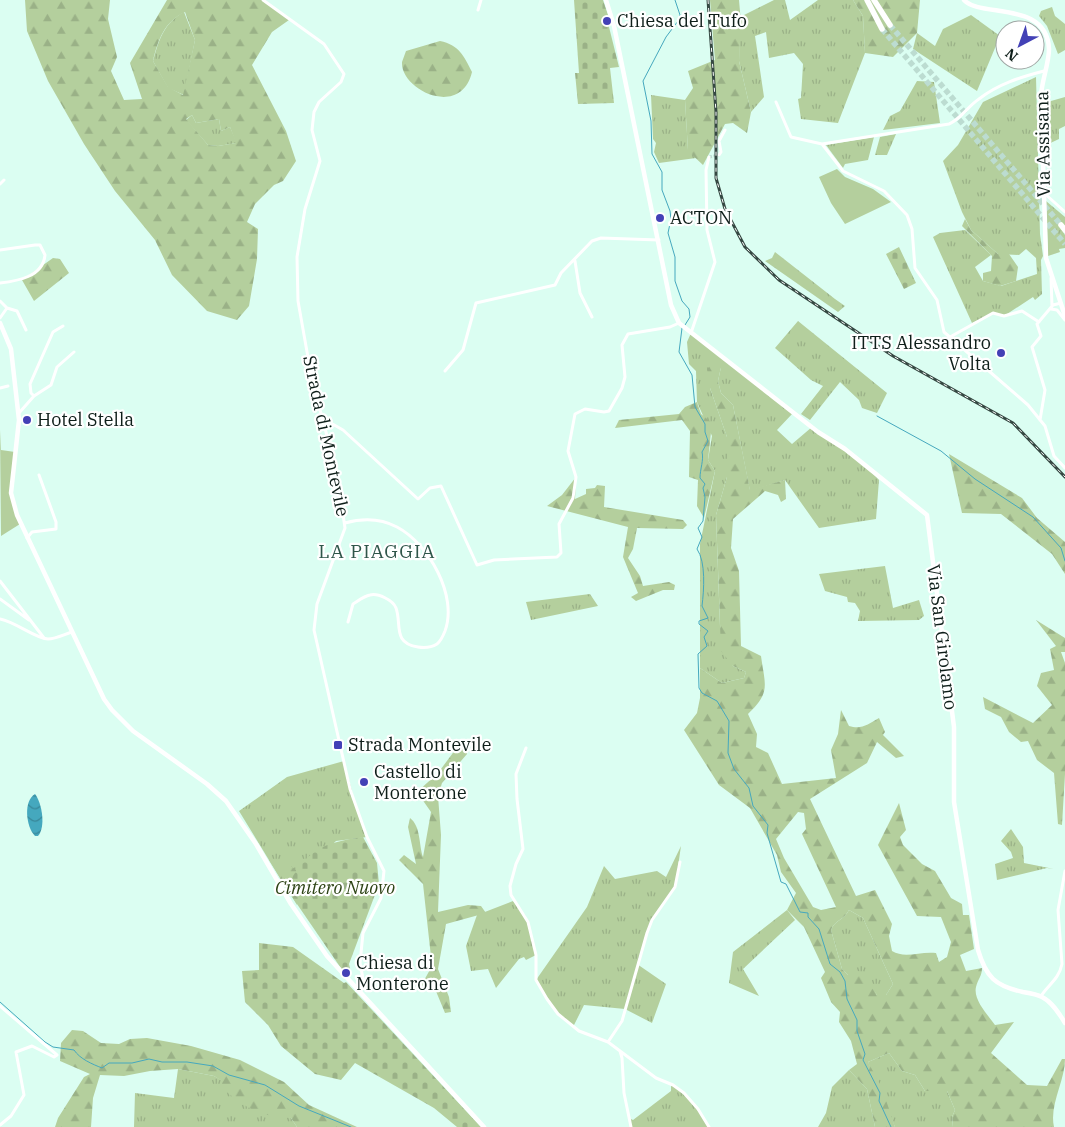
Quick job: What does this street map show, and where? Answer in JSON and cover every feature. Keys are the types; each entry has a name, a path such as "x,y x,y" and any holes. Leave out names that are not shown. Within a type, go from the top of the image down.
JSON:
{"highway":[{"path":"867,0 882,29"},
{"path":"874,0 890,25"}],"street":[{"name":"Strada di Montevile","path":"262,0 324,44 344,74 341,82 319,102 314,112 312,130 320,161 305,209 297,257 298,301 312,380 337,473 345,523 345,528 317,604 314,630 350,789 367,836 384,872 381,898 363,932 360,963 364,984 359,993"},
{"path":"478,10 481,0"},
{"path":"324,423 329,422 342,430 418,499 430,488 441,486 477,565 494,560 557,557 560,553 559,524 573,498 576,477 568,451 575,414 585,409 609,411 625,377 622,345 628,334 670,327 679,323 671,305 614,26 606,0"},
{"name":"Via Assisana","path":"964,0 972,5 1019,10 1038,22 1048,42 1049,54 1044,71 1041,95 1046,258 1065,316"},
{"path":"776,102 791,137 822,144 949,124 955,121 979,98 1002,85 1044,71"},
{"path":"719,155 721,152 719,141 725,130"},
{"path":"822,144 843,171 884,191 907,215 912,229 915,268 937,300 942,327 950,337 1010,388 1040,420 1045,426 1054,456 1065,468"},
{"path":"690,331 715,262 707,230 706,170 709,157"},
{"path":"0,184 4,180"},
{"path":"1043,193 1065,212"},
{"path":"444,371 463,350 476,302 555,285 562,273 574,260 592,242 601,238 659,240"},
{"path":"0,250 35,245 40,246 45,255 42,266 28,277 16,282 0,284"},
{"path":"574,260 580,293 592,317"},
{"path":"1050,309 1053,296 1051,277"},
{"path":"0,301 7,308 17,311 26,330"},
{"path":"1040,420 1046,390 1032,347 1041,336 1037,327 1039,322 1055,304 1061,304"},
{"path":"0,318 7,308"},
{"path":"1050,309 1057,310 1065,320"},
{"path":"950,337 993,313 1004,316 1022,311 1039,322"},
{"path":"0,323 10,344 18,414 12,493 17,515 104,699 112,710 133,730 207,784 226,801 256,844 291,904 327,956 484,1127"},
{"name":"Via San Girolamo","path":"679,323 806,422 845,449 927,515 954,727 954,802 978,950 982,963 995,982 1004,988 1041,996"},
{"path":"34,396 31,393 30,384 53,332 64,326"},
{"path":"0,333 10,344"},
{"path":"18,414 34,396 51,385 57,367 74,352"},
{"path":"0,388 8,386"},
{"path":"27,538 32,532 56,529 56,522 39,475"},
{"path":"345,523 359,519 377,520 397,527 411,538 438,573 447,604 448,624 443,638 437,644 416,647 406,642 397,629 396,608 392,603 371,595 353,604 348,622"},
{"path":"0,581 45,639"},
{"path":"0,599 29,620"},
{"path":"0,619 45,639 52,639 72,632"},
{"path":"526,748 516,774 523,849 516,864 510,886 511,895 528,922 536,955 536,980 558,1014 579,1031 590,1037 608,1042 656,1078 673,1085 684,1093 698,1109 709,1127"},
{"path":"608,1042 622,1021 647,933 652,920 675,887 680,862"},
{"path":"1065,871 1058,910 1061,972 1058,978 1041,996 1049,1002 1065,1023"},
{"path":"0,1006 58,1055 50,1056 32,1046 16,1052 24,1095 10,1116 0,1125"},
{"path":"620,1051 624,1093 631,1127"}],"green space":[{"path":"25,0 110,0 108,19 117,57 111,71 124,100 142,99 130,63 167,0 264,0 289,20 272,32 252,65 286,131 296,161 283,181 274,185 255,204 247,222 258,229 257,259 249,306 237,320 207,311 172,275 155,240 115,191 84,144 48,81 27,31","holes":["185,12 195,40 183,95 168,87 153,61 163,32 172,21","192,115 196,123 219,119 221,131 230,127 236,143 218,146 208,145 186,119"]},
{"path":"574,0 603,0 609,18 602,19 603,24 608,23 619,67 610,68 614,103 578,104 575,73 579,73"},
{"path":"710,0 739,0 741,23 739,61 751,112 747,133 733,123 725,124 703,165 688,151 685,100 693,88 688,71 715,60"},
{"path":"774,0 785,0 790,20 818,0 853,0 863,16 865,53 838,123 801,119 798,99 801,98 803,64 794,53 769,58 766,32 755,36 764,97 751,112 739,61 740,17"},
{"path":"853,0 920,0 917,33 893,57 865,53 863,16"},
{"path":"1052,7 1055,16 1065,24 1065,50 1058,54 1045,20 1042,20 1039,16 1041,11"},
{"path":"184,12 195,40 184,95 168,88 153,61 163,32 177,16"},
{"path":"971,15 995,32 995,48 977,91 913,49 917,33 935,46 943,29"},
{"path":"440,41 456,48 472,72 466,86 456,94 444,97 420,90 404,72 402,62 406,51"},
{"path":"1036,77 1040,234 1043,256 1041,260 1042,294 1035,300 1033,297 1004,316 993,313 972,323 933,237 940,233 965,230 991,255 975,267 983,281 1001,286 1037,274 1036,258 1026,249 1019,255 998,254 971,230 962,212 943,161 958,145 983,102"},
{"path":"917,81 934,82 940,123 883,130 890,116 900,111"},
{"path":"651,95 685,100 688,150 696,158 659,163 654,152 656,143 653,139"},
{"path":"1065,97 1065,126 1059,129 1059,139 1044,146 1042,107 1051,101"},
{"path":"192,115 196,123 219,119 221,131 230,127 237,143 218,146 208,145 186,120"},
{"path":"896,134 887,155 875,155 880,137"},
{"path":"874,137 868,160 845,164 843,168 826,145"},
{"path":"837,169 845,177 873,189 891,202 845,224 831,203 819,177"},
{"path":"1046,201 1065,217 1065,227 1060,227 1065,235 1065,248 1059,249 1060,252 1048,256"},
{"path":"965,219 971,230 998,254 1009,254 1018,267 1016,281 1000,286 983,281 983,273 991,271 992,256 962,226"},
{"path":"899,247 916,283 904,289 886,254"},
{"path":"775,252 845,306 838,312 765,261 772,258"},
{"path":"53,258 60,259 69,273 34,301 22,280"},
{"path":"798,321 887,393 877,413 862,408 859,400 840,382 810,420 801,414 823,386 811,380 775,348"},
{"path":"691,333 793,413 777,430 792,444 812,427 869,469 879,480 876,519 819,528 785,480 750,491 733,405 721,393 718,381 721,367 710,388 727,437 727,477 716,515 720,626 733,666 746,672 744,678 722,683 700,668 700,544 715,471 708,460 712,436 697,402 696,371 689,364 687,342"},
{"path":"712,364 721,367 718,381 721,393 733,405 750,490 785,480 786,499 781,502 778,495 765,491 733,519 731,548 739,571 741,646 761,656 765,682 765,688 760,700 748,714 757,734 756,747 768,753 782,784 836,778 831,750 838,734 841,710 849,726 865,726 879,718 885,732 883,735 904,756 896,758 877,742 867,763 810,799 856,896 875,890 892,924 889,936 892,951 907,955 936,953 939,962 947,957 951,942 941,917 917,916 878,845 899,803 906,830 900,837 903,845 922,864 935,871 951,898 962,904 963,915 969,915 974,949 960,955 966,971 982,968 976,987 979,1002 995,1025 1014,1022 991,1053 1027,1085 1047,1086 1062,1059 1065,1059 1063,1076 1055,1102 1054,1127 953,1127 952,1117 955,1110 947,1091 925,1091 915,1075 902,1071 889,1053 868,1062 882,1088 895,1127 875,1127 867,1089 849,1070 857,1064 851,1041 839,1022 840,1012 831,1002 821,978 825,972 804,927 787,910 796,893 781,872 777,855 750,808 719,785 684,730 697,713 700,698 700,668 722,683 744,678 746,672 733,666 721,651 716,515 727,477 727,437 710,388 707,369","holes":["798,812 804,813 806,829 802,834 836,907 821,910 813,907 784,858 776,839","849,910 863,918 893,984 886,995 877,995 866,975 858,971 848,975 842,969 831,930"]},
{"path":"697,402 701,414 712,423 708,460 715,471 704,518 697,506 698,480 689,477 690,431 682,420 615,428 619,420 679,414 685,407"},
{"path":"0,430 1,450 15,452 11,493 20,524 1,536"},
{"path":"949,454 1022,498 1037,518 1065,542 1065,574 1052,554 1001,514 962,513"},
{"path":"576,477 575,499 586,494 586,489 595,488 597,485 605,486 604,507 683,520 687,525 683,529 637,528 633,549 628,558 640,576 643,586 669,582 675,585 674,590 663,590 636,601 631,597 638,593 623,557 628,527 547,506 562,495"},
{"path":"885,566 893,608 919,600 924,616 919,620 858,621 860,611 855,603 848,602 847,597 825,591 819,574"},
{"path":"590,594 598,606 531,620 526,602"},
{"path":"1036,620 1065,638 1065,652 1061,652 1065,663 1065,774 1062,825 1058,824 1054,773 1037,760 1028,741 1021,742 1009,732 1001,717 985,709 983,697 1033,723 1052,705 1037,686 1041,673 1054,670 1050,649 1056,646"},
{"path":"461,742 466,744 467,754 442,783 438,796 441,835 438,912 468,905 481,906 486,913 446,924 438,969 449,997 451,1012 445,1013 433,984 423,987 422,984 432,966 423,884 399,860 404,855 416,864 408,827 410,818 418,831 423,857 431,812 417,792 438,773"},
{"path":"344,761 358,814 367,837 336,841 286,888 239,811 287,777"},
{"path":"1011,829 1023,847 1024,863 1054,869 1047,868 997,880 995,864 1013,858 1011,852 1001,841"},
{"name":"Cimitero Nuovo","path":"363,837 377,863 379,884 349,964 351,973 347,977 286,888 301,865 317,851 336,842"},
{"path":"681,846 675,887 652,920 637,964 666,984 652,1023 625,1009 584,1005 573,1027 558,1014 536,980 587,907 604,866 615,879 657,871 666,877"},
{"path":"269,860 286,862 296,870 297,905"},
{"path":"513,901 525,915 536,955 526,960 524,957 519,959 496,988 488,969 471,971 466,946 477,915"},
{"path":"787,910 795,920 743,969 759,996 729,983 733,952"},
{"path":"849,910 863,918 893,984 886,995 877,995 870,985 848,975 842,969 831,930"},
{"path":"259,943 293,947 344,983 346,982 481,1127 457,1127 434,1108 355,1063 341,1080 315,1074 281,1046 268,1025 245,1002 242,971 259,970"},
{"path":"72,1030 83,1031 101,1043 119,1044 130,1039 147,1038 191,1046 240,1060 284,1082 309,1105 357,1127 297,1127 291,1118 261,1113 246,1106 222,1088 222,1081 214,1076 178,1069 150,1071 124,1076 100,1075 93,1098 91,1127 55,1127 58,1118 84,1077 90,1074 60,1061 61,1043"},
{"path":"889,1053 902,1071 915,1075 925,1091 947,1091 955,1110 952,1117 953,1127 895,1127 868,1062"},
{"path":"178,1069 214,1076 291,1118 297,1127 134,1127 135,1093 174,1098"},
{"path":"849,1070 867,1089 875,1127 818,1127 826,1113 832,1087"},
{"path":"671,1084 692,1103 709,1127 631,1127 629,1118 633,1120 671,1091"}],"water":[{"path":"35,794 40,803 42,815 42,827 38,836 35,836 32,832 27,814 31,797"}],"waterway":[{"path":"675,0 680,15 678,21 666,37 643,81 651,121 652,154 662,172 662,190 670,211 671,219 668,233 675,257 675,281 682,301 689,309 690,317 685,325"},
{"path":"682,328 679,352 692,375 695,407 705,424 708,441 702,452 700,478 705,484 703,488 705,497 703,521 698,528 702,537 697,549 703,569 702,606 708,618 699,621 699,624 708,631 704,637 707,646 698,654 699,688 702,693 717,701 729,721 728,753 734,769 749,788 753,806 768,825 767,833 781,882 786,884 800,912 808,913 808,917 819,929 830,964 840,972 845,981 847,999 857,1020 857,1031 865,1054 863,1060 880,1093 879,1101 891,1127"},
{"path":"877,416 941,451 975,479 1033,517 1061,548 1065,561"},
{"path":"0,1002 45,1042 53,1047 74,1050 83,1059 102,1068 109,1063 132,1063 149,1059 162,1062 187,1062 213,1066 229,1075 265,1085 299,1106 351,1127"}],"tunnel":[{"path":"890,25 1061,225"},
{"path":"882,29 1065,244"},
{"path":"709,157 719,155"}],"railway":[{"path":"708,0 716,112 716,178 725,209 745,247 779,280 893,356 1013,423 1065,477"}],"place":[{"name":"Chiesa del Tufo","path":"607,21"},
{"name":"ACTON","path":"660,218"},
{"name":"ITTS Alessandro Volta","path":"1001,353"},
{"name":"Hotel Stella","path":"27,420"},
{"name":"Strada Montevile","path":"338,745"},
{"name":"Castello di Monterone","path":"364,782"},
{"name":"Chiesa di Monterone","path":"346,973"}],"district":[{"name":"LA PIAGGIA","path":"377,551"}]}
